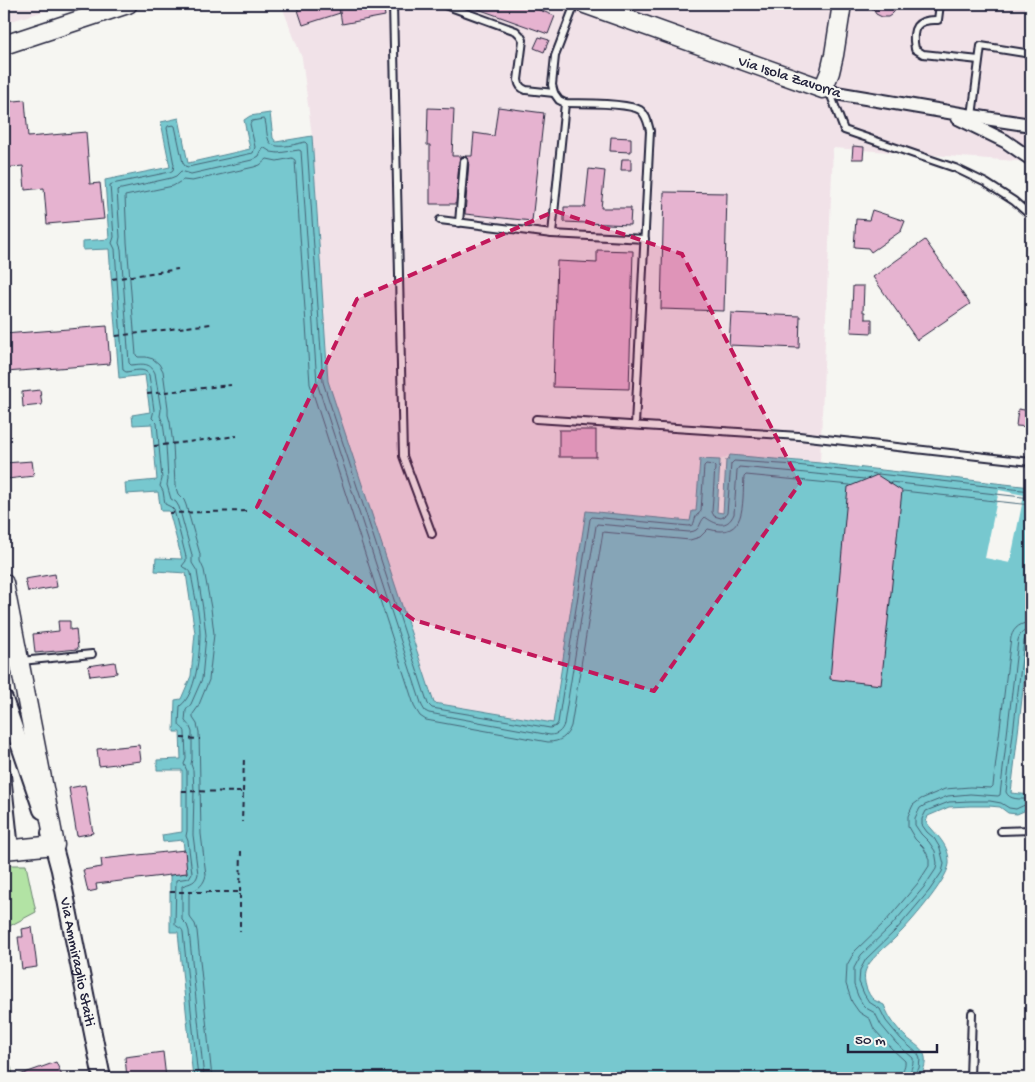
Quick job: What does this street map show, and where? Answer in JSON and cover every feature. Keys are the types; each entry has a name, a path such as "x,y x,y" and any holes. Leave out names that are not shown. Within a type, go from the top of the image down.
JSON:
{"main road":[{"path":"5,45 128,4"},
{"name":"Via Isola Zavorra","path":"585,4 826,90"},
{"path":"826,90 842,4"},
{"path":"4,583 14,667 55,846 8,849"}],"street":[{"name":"Via Isola Zavorra","path":"826,90 945,112 1031,125"},
{"path":"945,112 1005,141 1031,159"},
{"name":"Via Ammiraglio Staiti","path":"4,699 55,846 102,1078"},
{"path":"4,775 8,849"}],"lane":[{"path":"393,4 403,456 432,534"},
{"path":"442,4 516,31 523,40 519,84 526,90 554,93"},
{"path":"575,4 555,56 552,85 554,93 564,103 631,106 641,111 647,119 650,131 635,425"},
{"path":"940,4 938,20 926,19 914,31 915,49 923,54 979,60"},
{"path":"972,116 981,46 1031,54"},
{"path":"826,90 844,130 955,168 986,183 1014,201 1031,216"},
{"path":"552,234 564,103"},
{"path":"459,223 464,161"},
{"path":"440,220 552,234 645,238"},
{"path":"536,418 799,436 1031,462"},
{"path":"14,667 92,654"},
{"path":"1001,831 1031,830"},
{"path":"970,1078 972,1013"}],"path":[{"path":"112,279 178,269"},
{"path":"116,336 211,324"},
{"path":"147,394 231,385"},
{"path":"154,446 237,436"},
{"path":"169,513 246,511"},
{"path":"180,738 200,739"},
{"path":"242,822 244,756"},
{"path":"182,791 243,792"},
{"path":"240,930 241,851"},
{"path":"170,892 240,892"}],"highlighted area":[{"path":"555,211 682,254 800,483 654,691 414,620 257,507 357,299"}],"shaded area":[{"path":"4,4 69,4 4,23"},
{"path":"281,4 1031,4 1031,162 833,148 820,463 730,455 720,460 700,459 696,511 690,521 586,511 553,724 433,703 328,381 312,136 302,58"}],"green space":[{"path":"4,865 26,865 36,912 4,929"},
{"path":"4,1046 14,1077 15,1078 4,1078"}],"water":[{"path":"270,113 273,138 276,142 312,136 328,381 434,703 553,723 586,511 690,521 692,511 696,511 700,459 720,460 717,512 723,513 726,460 728,460 730,455 820,463 1031,487 1031,621 1011,793 1031,795 1031,808 1017,814 1008,813 1000,807 949,807 928,816 926,822 942,841 947,851 949,864 947,872 917,914 873,958 865,972 865,983 874,1000 884,1005 897,1027 923,1052 925,1065 919,1078 193,1078 178,932 170,932 170,875 187,873 183,840 163,842 162,835 182,832 182,770 157,770 157,760 181,759 180,732 174,732 175,700 181,699 191,676 195,633 186,573 155,571 156,558 182,559 169,511 161,511 158,492 126,494 125,483 157,480 152,424 133,425 132,415 150,412 145,375 119,378 109,249 83,250 83,241 109,239 105,180 170,167 161,122 179,118 188,163 250,149 244,120 250,116"}],"pier":[{"path":"999,490 1024,495 1010,563 985,558"}],"building":[{"path":"296,4 338,4 340,13 303,25"},
{"path":"349,4 383,4 385,16 342,24 339,6"},
{"path":"467,4 524,4 555,16 548,34"},
{"path":"870,4 897,4 891,15 882,17 876,14"},
{"path":"539,37 549,40 544,52 534,48"},
{"path":"25,100 28,137 86,132 90,184 100,183 104,219 47,224 44,188 25,190 23,166 4,168 4,102"},
{"path":"498,107 544,113 532,221 465,214 469,161 465,156 472,156 474,133 494,136"},
{"path":"428,108 454,109 452,156 465,156 461,157 459,161 456,204 430,204 430,145 427,145"},
{"path":"611,137 631,138 631,152 610,151"},
{"path":"853,146 864,147 863,159 852,159"},
{"path":"622,159 631,159 631,170 621,170"},
{"path":"589,169 605,171 601,208 631,208 630,225 564,222 564,207 585,207"},
{"path":"664,192 727,193 724,311 661,309"},
{"path":"872,210 905,221 901,231 871,252 868,248 854,247 856,219 869,220"},
{"path":"925,240 970,304 917,340 873,277"},
{"path":"597,250 633,251 629,389 553,387 557,261 597,263"},
{"path":"853,286 864,286 863,312 865,312 865,319 872,319 872,333 851,332"},
{"path":"731,313 800,316 799,348 729,345"},
{"path":"107,326 110,364 6,372 4,334"},
{"path":"40,390 42,405 23,407 22,392"},
{"path":"1018,409 1031,411 1031,427 1016,426"},
{"path":"559,430 596,430 596,457 559,457"},
{"path":"32,461 34,476 7,479 5,463"},
{"path":"877,475 902,491 881,685 830,679 848,487"},
{"path":"55,574 57,587 28,592 25,579"},
{"path":"58,621 70,621 70,630 76,629 78,649 35,653 33,634 59,631"},
{"path":"115,662 117,673 90,676 88,666"},
{"path":"139,745 141,761 99,766 97,749"},
{"path":"85,785 93,833 77,836 69,788"},
{"path":"185,850 187,873 96,884 97,890 88,892 83,870 102,867 101,859"},
{"path":"32,927 37,967 22,969 18,937 23,937 22,929"},
{"path":"163,1052 166,1078 127,1078 125,1057"},
{"path":"56,1062 63,1078 14,1078 14,1077"}]}
